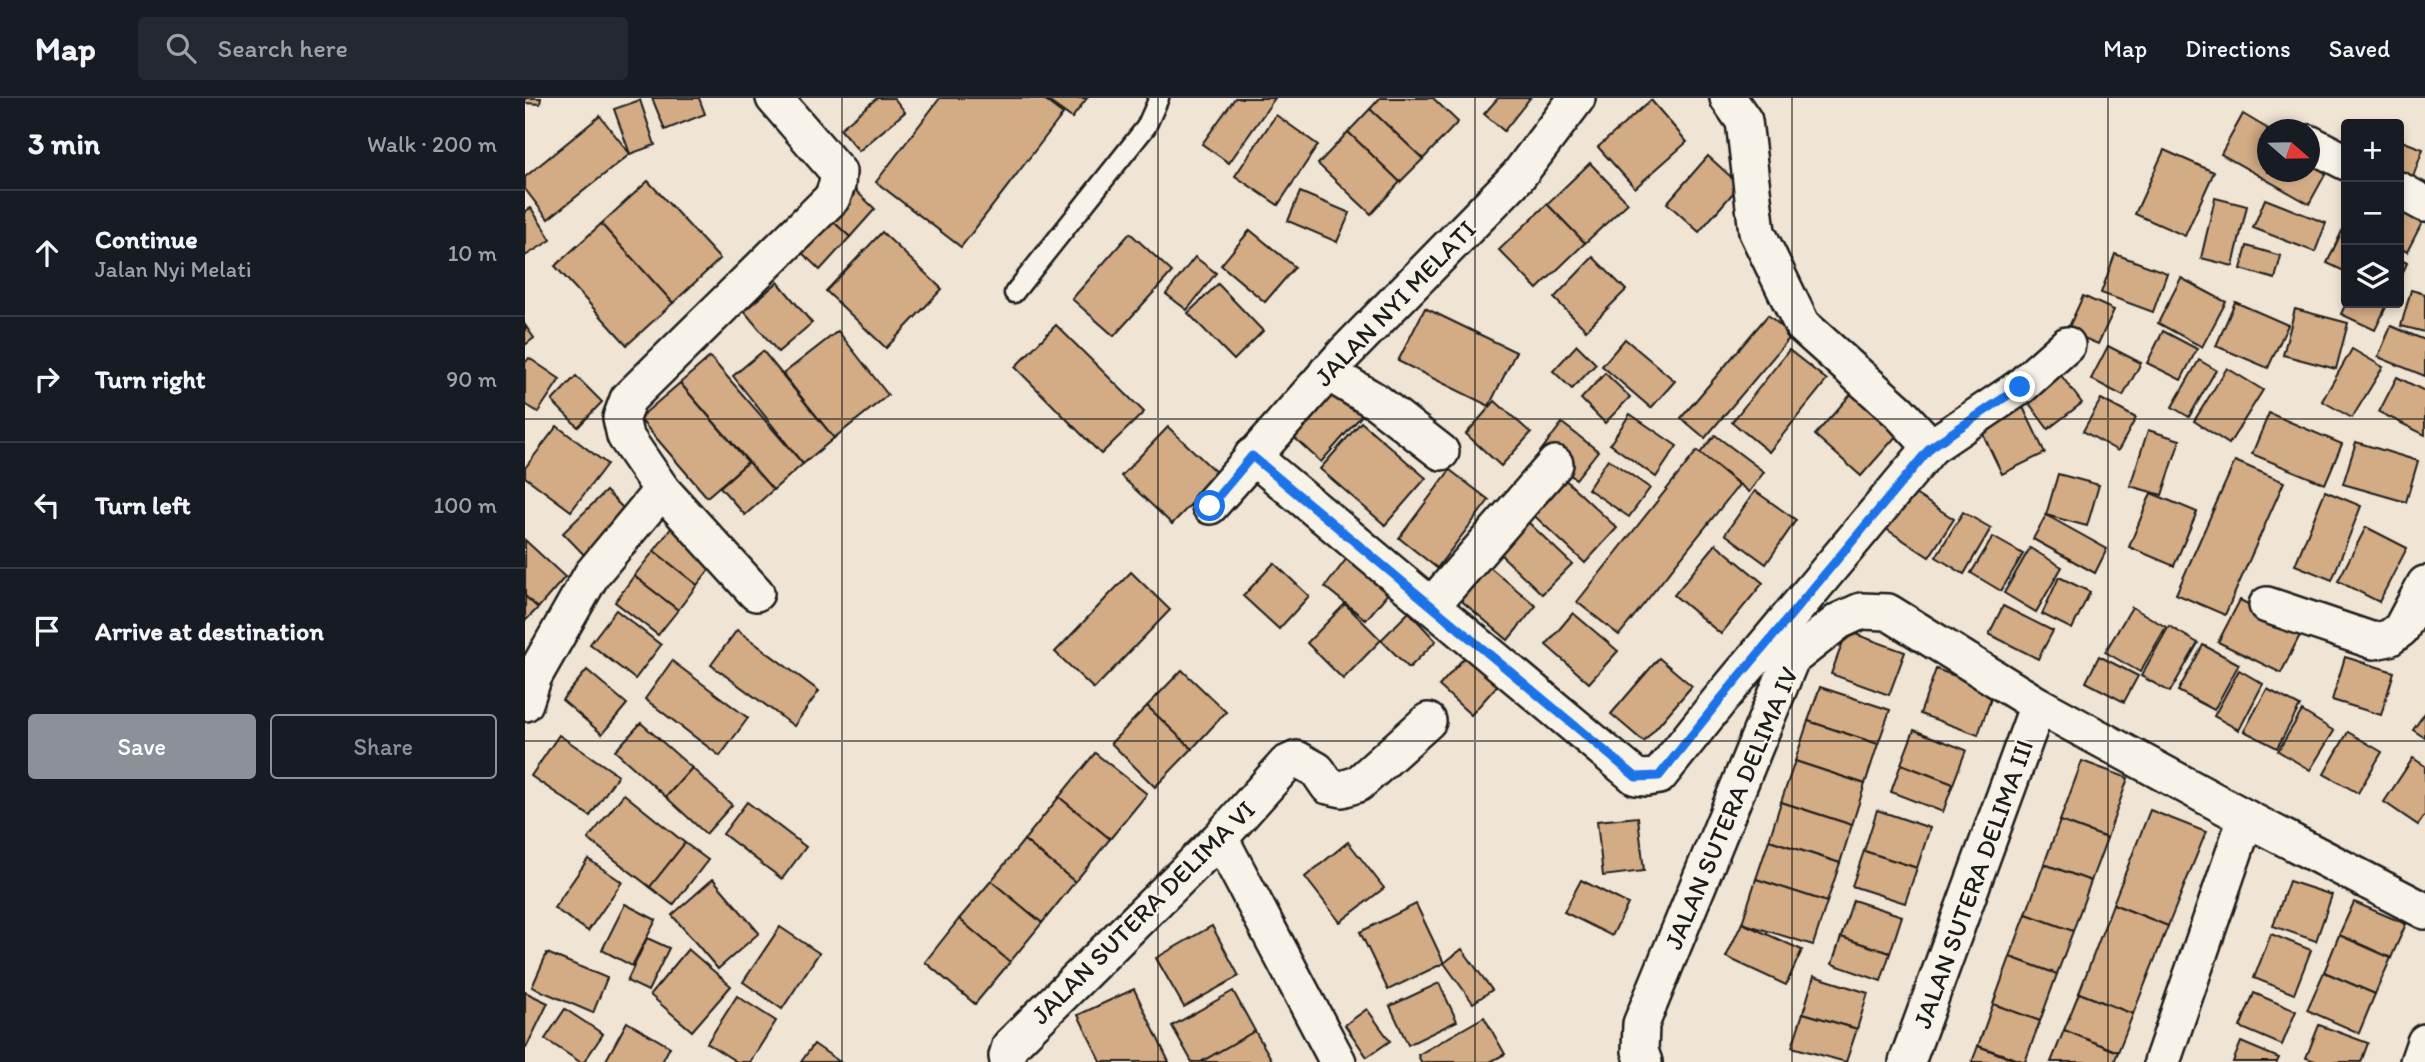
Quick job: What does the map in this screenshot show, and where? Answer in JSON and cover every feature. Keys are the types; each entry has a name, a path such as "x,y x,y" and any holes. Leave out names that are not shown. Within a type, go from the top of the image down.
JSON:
{"street":[{"path":"756,593 662,490 625,436 621,418 628,399 832,198 838,172 775,98"},
{"name":"JALAN NYI MELATI","path":"1210,506 1327,373 1518,176 1577,98"},
{"path":"1728,98 1744,121 1757,232 1802,324 1899,412 1931,447"},
{"path":"2320,149 2341,159"},
{"path":"2404,193 2425,204"},
{"path":"1252,456 1636,777 1659,776 1931,447 2020,387 2067,345"},
{"path":"1327,373 1377,402 1441,452"},
{"path":"1431,607 1555,464"},
{"path":"525,703 534,676 592,574 662,490"},
{"path":"2267,605 2374,641 2389,638 2401,629 2425,586"},
{"name":"JALAN SUTERA DELIMA IV","path":"1644,1062 1640,1051 1641,1024 1791,659 1839,621 1861,611 1888,612 2038,705"},
{"path":"2038,705 2425,911"},
{"name":"JALAN SUTERA DELIMA III","path":"1907,1062 2038,705"},
{"name":"JALAN SUTERA DELIMA VI","path":"1007,1062 1010,1046 1220,838 1286,764 1297,759 1305,762 1317,770 1328,786 1342,789 1358,784 1428,721"},
{"path":"2162,1062 2246,818"},
{"path":"1220,838 1338,1062"},
{"path":"2418,1062 2425,1042"}],"lane":[{"path":"1014,293 1146,127 1159,98"}],"building":[{"path":"525,98 541,98 540,104 525,103"},
{"path":"652,98 699,98 705,114 665,130"},
{"path":"877,98 894,98 905,112 859,151 840,129"},
{"path":"940,98 1042,98 1063,114 961,247 876,182"},
{"path":"1044,98 1087,98 1072,118"},
{"path":"1235,98 1275,98 1229,163 1202,144"},
{"path":"1380,98 1433,98 1458,122 1423,159 1370,109"},
{"path":"1498,98 1530,98 1504,131 1484,114"},
{"path":"640,100 655,145 630,154 614,109"},
{"path":"1651,100 1687,142 1635,188 1598,147"},
{"path":"1370,109 1423,159 1400,182 1348,132"},
{"path":"2243,114 2257,122 2257,174 2221,154"},
{"path":"1276,115 1318,145 1278,205 1235,176"},
{"path":"600,116 630,154 548,219 525,189 525,177"},
{"path":"1348,132 1400,182 1371,214 1318,164"},
{"path":"2404,142 2423,149 2413,177 2404,173"},
{"path":"2164,150 2214,172 2185,236 2135,214"},
{"path":"1708,156 1740,185 1699,232 1667,203"},
{"path":"2320,158 2331,164 2309,204 2270,182 2320,182"},
{"path":"1590,163 1628,203 1585,243 1547,204"},
{"path":"648,181 720,259 673,303 601,224"},
{"path":"853,188 875,209 850,237 827,216"},
{"path":"1300,192 1350,213 1337,242 1288,221"},
{"path":"2215,198 2247,206 2233,266 2201,258"},
{"path":"2265,199 2326,223 2315,252 2253,228"},
{"path":"1547,204 1585,243 1537,289 1499,250"},
{"path":"2404,205 2425,217 2407,252 2404,250"},
{"path":"531,208 551,240 525,256 525,211"},
{"path":"827,216 850,237 820,270 798,249"},
{"path":"601,224 673,303 627,345 555,266"},
{"path":"1250,230 1295,267 1265,302 1221,265"},
{"path":"882,232 942,289 886,348 826,291"},
{"path":"1130,233 1172,272 1114,336 1072,299"},
{"path":"2341,233 2341,270 2327,263"},
{"path":"2247,246 2281,256 2275,279 2241,269"},
{"path":"2115,254 2167,273 2153,312 2101,293"},
{"path":"1195,257 1216,273 1187,310 1166,294"},
{"path":"1593,257 1626,290 1586,330 1554,298"},
{"path":"2181,278 2226,302 2202,347 2158,323"},
{"path":"778,282 812,323 778,352 744,311"},
{"path":"1218,284 1263,331 1234,360 1188,313"},
{"path":"2411,290 2425,294 2425,332 2401,326"},
{"path":"2083,296 2114,310 2098,344 2067,331"},
{"path":"2235,302 2288,325 2268,368 2216,346"},
{"path":"1425,308 1516,352 1489,406 1398,361"},
{"path":"2344,308 2386,308 2375,330 2341,314"},
{"path":"2295,309 2348,323 2336,369 2283,355"},
{"path":"1768,315 1792,335 1705,438 1681,418"},
{"path":"525,325 534,338 525,345"},
{"path":"1056,325 1144,412 1101,454 1015,367"},
{"path":"2391,326 2425,340 2425,376 2378,357"},
{"path":"838,331 888,395 834,438 783,374"},
{"path":"2163,331 2197,349 2181,380 2147,363"},
{"path":"1625,339 1675,381 1651,408 1602,366"},
{"path":"1577,345 1596,364 1572,389 1553,371"},
{"path":"2108,346 2141,363 2123,396 2091,379"},
{"path":"2352,349 2383,367 2352,418 2322,401"},
{"path":"1789,350 1827,380 1769,452 1732,422"},
{"path":"763,351 834,438 803,464 733,376"},
{"path":"710,357 803,464 773,490 680,383"},
{"path":"529,358 560,379 538,412 525,404 525,363"},
{"path":"2199,360 2216,370 2189,417 2172,407"},
{"path":"2227,368 2263,390 2229,444 2194,421"},
{"path":"2057,370 2082,403 2048,429 2023,395"},
{"path":"1605,373 1630,397 1605,423 1581,399"},
{"path":"576,376 602,402 578,427 552,401"},
{"path":"2397,377 2425,391 2425,435 2379,412"},
{"path":"680,383 748,462 707,497 639,418"},
{"path":"1329,384 1363,414 1321,462 1287,431"},
{"path":"1852,393 1898,434 1861,476 1815,435"},
{"path":"2101,399 2136,418 2118,451 2083,431"},
{"path":"1495,401 1531,433 1501,466 1466,434"},
{"path":"2021,403 2045,453 2002,474 1978,424"},
{"path":"2269,413 2342,444 2325,484 2252,454"},
{"path":"1630,414 1677,446 1656,477 1610,444"},
{"path":"1361,422 1426,478 1385,525 1320,469"},
{"path":"1562,423 1598,451 1576,479 1540,452"},
{"path":"557,426 607,464 571,511 525,477 525,468"},
{"path":"1168,427 1219,475 1172,524 1121,476"},
{"path":"2148,430 2180,440 2162,495 2130,486"},
{"path":"1715,435 1764,472 1749,492 1700,453"},
{"path":"2356,442 2418,461 2406,502 2343,484"},
{"path":"1697,451 1739,485 1619,635 1577,602"},
{"path":"1608,459 1650,488 1629,517 1588,489"},
{"path":"2235,461 2284,482 2225,615 2176,594"},
{"path":"748,462 773,490 745,515 720,487"},
{"path":"1450,470 1489,500 1437,568 1399,538"},
{"path":"1558,473 1617,528 1585,563 1526,508"},
{"path":"2058,474 2099,485 2087,526 2046,515"},
{"path":"1904,487 1954,519 1929,557 1880,525"},
{"path":"606,491 635,520 592,563 563,533"},
{"path":"1755,491 1796,520 1766,564 1725,534"},
{"path":"2325,491 2361,506 2332,580 2295,565"},
{"path":"2151,493 2197,512 2174,566 2129,547"},
{"path":"1963,512 1991,528 1964,574 1936,557"},
{"path":"2046,515 2107,549 2095,573 2033,539"},
{"path":"1528,522 1572,564 1542,594 1499,553"},
{"path":"672,527 716,561 697,585 654,551"},
{"path":"2366,527 2407,548 2379,602 2338,581"},
{"path":"1993,537 2023,554 2001,591 1971,573"},
{"path":"525,540 565,577 538,608 525,596"},
{"path":"1716,544 1763,583 1721,634 1674,595"},
{"path":"2030,548 2062,567 2036,612 2004,593"},
{"path":"654,551 697,585 678,610 634,576"},
{"path":"1351,553 1394,586 1366,620 1325,587"},
{"path":"1274,563 1309,596 1279,629 1243,596"},
{"path":"1485,563 1536,606 1508,640 1457,597"},
{"path":"1131,572 1170,610 1094,689 1055,652"},
{"path":"634,576 678,610 658,635 615,602"},
{"path":"2059,577 2090,592 2072,629 2042,614"},
{"path":"525,596 538,608 525,621"},
{"path":"2240,600 2302,631 2281,673 2218,642"},
{"path":"1345,604 1381,640 1343,679 1307,643"},
{"path":"2003,606 2053,631 2038,659 1989,634"},
{"path":"2132,607 2166,627 2140,672 2105,652"},
{"path":"616,610 661,645 635,679 590,644"},
{"path":"1409,612 1436,641 1409,668 1381,640"},
{"path":"1573,613 1618,651 1589,683 1546,645"},
{"path":"2169,626 2198,643 2170,692 2141,676"},
{"path":"737,630 819,691 794,726 711,665"},
{"path":"1847,631 1905,652 1889,695 1831,674"},
{"path":"2203,645 2239,664 2214,710 2178,691"},
{"path":"1471,650 1503,679 1471,715 1439,686"},
{"path":"2099,656 2138,676 2124,702 2086,682"},
{"path":"2345,657 2394,672 2381,715 2332,700"},
{"path":"1659,658 1692,686 1644,742 1611,714"},
{"path":"672,661 748,718 720,756 645,699"},
{"path":"1936,669 1994,690 1978,735 1920,714"},
{"path":"587,670 627,704 602,734 562,700"},
{"path":"1182,670 1226,712 1192,749 1147,706"},
{"path":"2239,670 2263,684 2239,730 2214,716"},
{"path":"1820,687 1890,710 1878,744 1808,721"},
{"path":"2267,689 2300,706 2277,748 2244,731"},
{"path":"1147,706 1192,749 1155,787 1111,743"},
{"path":"2302,711 2334,731 2310,770 2278,751"},
{"path":"2425,713 2425,738 2413,730"},
{"path":"1808,721 1878,744 1865,784 1795,761"},
{"path":"641,723 692,768 666,797 615,751"},
{"path":"1914,730 1966,750 1953,784 1901,764"},
{"path":"2348,732 2382,752 2358,793 2324,774"},
{"path":"559,735 618,775 590,816 531,776"},
{"path":"1095,753 1147,794 1110,839 1059,797"},
{"path":"2413,758 2425,766 2425,815 2418,825 2384,802"},
{"path":"1795,761 1865,784 1852,825 1781,802"},
{"path":"2082,761 2128,778 2107,838 2060,821"},
{"path":"1901,764 1953,784 1943,812 1891,792"},
{"path":"692,768 732,805 706,834 666,797"},
{"path":"624,794 685,843 650,887 588,839"},
{"path":"1059,797 1110,839 1075,882 1024,840"},
{"path":"747,802 806,847 782,879 723,834"},
{"path":"1781,802 1852,825 1840,863 1769,840"},
{"path":"1877,810 1930,828 1917,868 1864,851"},
{"path":"2150,810 2206,832 2168,926 2113,904"},
{"path":"1638,817 1644,871 1603,876 1597,821"},
{"path":"2060,821 2107,838 2091,881 2044,864"},
{"path":"1024,840 1075,882 1042,923 991,881"},
{"path":"1769,840 1840,863 1827,902 1756,879"},
{"path":"1348,842 1384,888 1340,922 1305,877"},
{"path":"685,843 708,860 673,905 650,887"},
{"path":"1864,851 1917,868 1905,903 1852,886"},
{"path":"588,859 622,882 588,931 554,908"},
{"path":"2044,864 2091,881 2073,931 2026,914"},
{"path":"713,879 759,933 718,969 672,915"},
{"path":"1756,879 1827,902 1813,945 1742,923"},
{"path":"1581,880 1628,904 1612,936 1564,912"},
{"path":"991,881 1042,923 1010,962 959,919"},
{"path":"2289,881 2332,895 2316,941 2273,926"},
{"path":"1853,900 1902,916 1890,953 1841,937"},
{"path":"2354,902 2406,924 2391,958 2339,935"},
{"path":"625,904 656,920 632,966 602,950"},
{"path":"1416,904 1444,963 1388,990 1360,932"},
{"path":"2113,904 2168,926 2133,1014 2079,993"},
{"path":"2026,914 2073,931 2057,974 2010,957"},
{"path":"959,919 1010,962 975,1004 925,962"},
{"path":"1742,923 1802,950 1786,985 1726,957"},
{"path":"1212,926 1239,976 1184,1007 1156,958"},
{"path":"780,927 819,953 782,1009 743,982"},
{"path":"2271,934 2311,950 2294,994 2254,978"},
{"path":"2339,935 2391,958 2375,994 2324,972"},
{"path":"1841,937 1890,953 1881,981 1832,964"},
{"path":"647,938 669,948 648,991 627,981"},
{"path":"688,949 731,986 692,1031 650,995"},
{"path":"1462,949 1492,990 1473,1003 1444,963"},
{"path":"547,953 607,978 593,1013 532,987"},
{"path":"2010,957 2057,974 2040,1021 1993,1004"},
{"path":"2324,972 2375,994 2359,1033 2307,1010"},
{"path":"1814,976 1868,993 1857,1029 1803,1013"},
{"path":"1439,983 1457,1021 1408,1045 1390,1006"},
{"path":"1134,989 1169,1062 1101,1062 1078,1015"},
{"path":"1233,991 1255,1031 1201,1062 1192,1062 1172,1026"},
{"path":"525,992 548,1003 526,1048 525,1048"},
{"path":"2079,993 2133,1014 2118,1052 2064,1030"},
{"path":"2254,993 2296,1011 2282,1045 2240,1027"},
{"path":"737,996 776,1021 750,1062 737,1062 707,1043"},
{"path":"1993,1004 2040,1021 2025,1062 1978,1046"},
{"path":"565,1009 603,1034 584,1062 545,1039"},
{"path":"1367,1009 1390,1041 1367,1057 1345,1025"},
{"path":"1803,1013 1857,1029 1846,1062 1792,1047"},
{"path":"1484,1017 1505,1054 1490,1062 1421,1062 1418,1055"},
{"path":"627,1022 670,1047 662,1062 605,1062"},
{"path":"2319,1025 2368,1043 2361,1062 2318,1062 2306,1058"},
{"path":"2064,1030 2118,1052 2114,1062 2051,1062"},
{"path":"1255,1031 1273,1062 1201,1062"},
{"path":"2241,1042 2279,1058 2277,1062 2233,1062"},
{"path":"814,1044 840,1062 801,1062"},
{"path":"1978,1046 2020,1062 1972,1062"}],"route":[{"path":"1210,506 1252,456 1636,777 1647,778 1659,776 1931,447 2020,387"}]}
